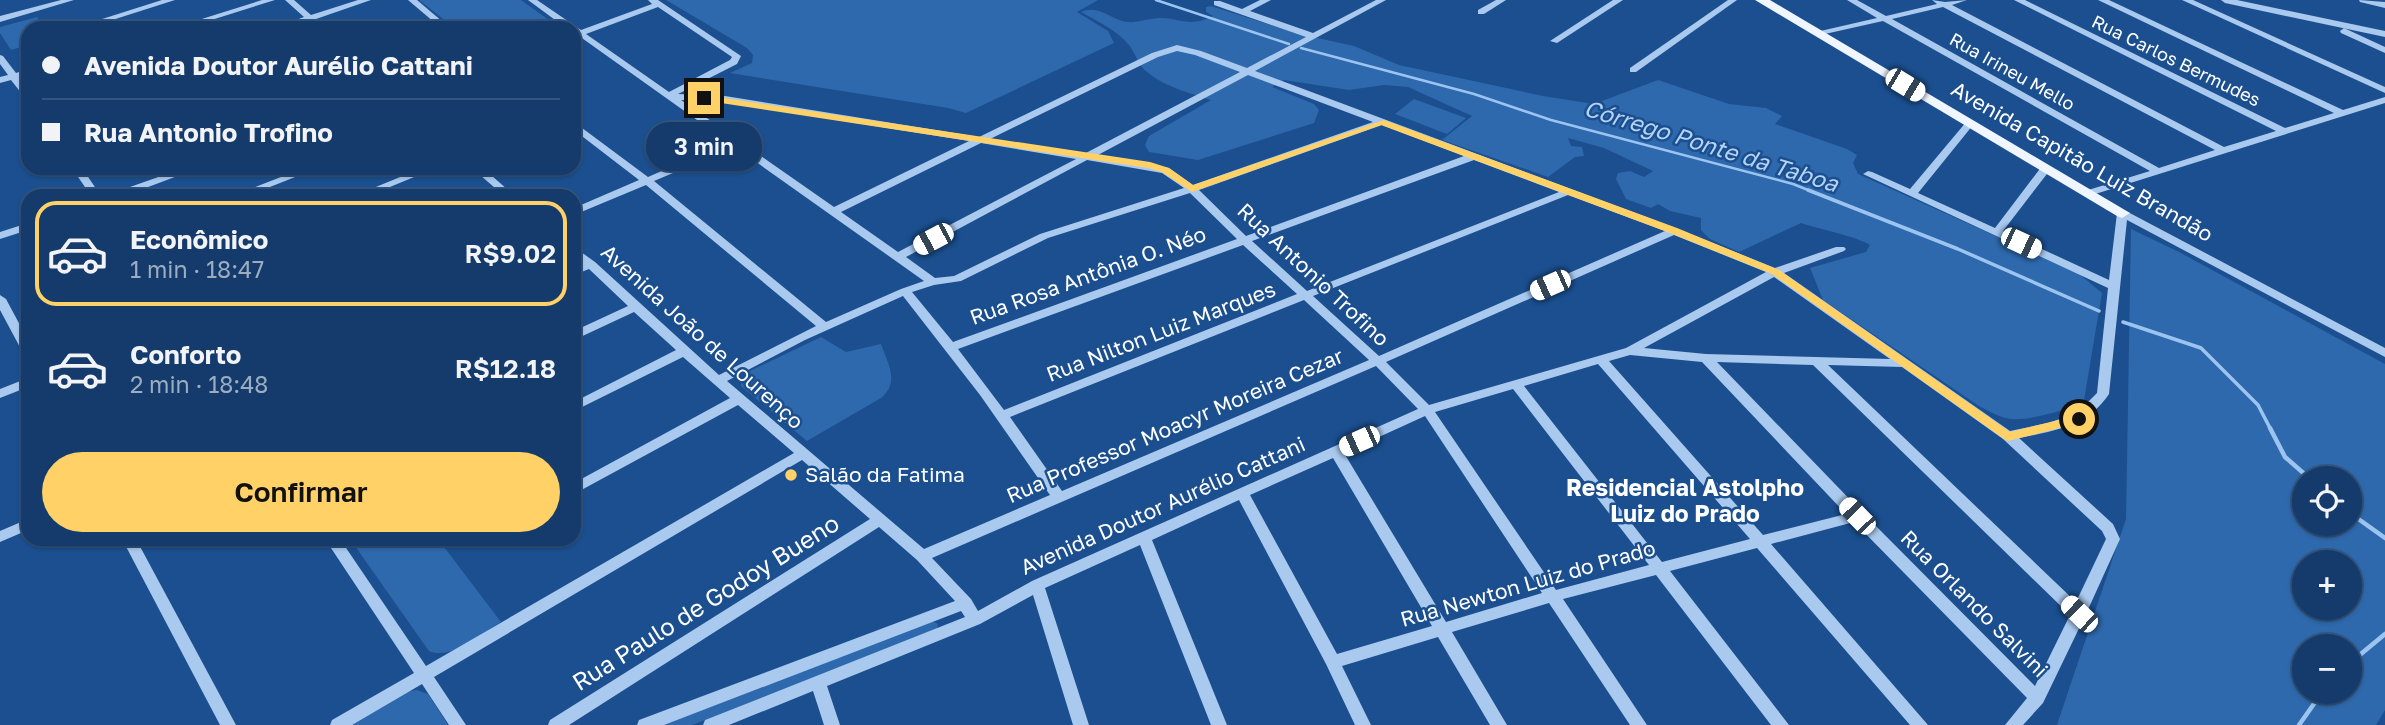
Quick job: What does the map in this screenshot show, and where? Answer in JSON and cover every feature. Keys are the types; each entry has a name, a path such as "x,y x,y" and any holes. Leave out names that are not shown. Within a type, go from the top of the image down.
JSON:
{"main road":[{"name":"Avenida Capitão Luiz Brandão","path":"1761,0 2122,213"}],"street":[{"path":"0,19 70,0"},
{"path":"103,20 171,0"},
{"path":"200,21 271,0"},
{"path":"289,0 314,21"},
{"path":"298,21 367,0"},
{"path":"412,0 438,21"},
{"path":"532,0 561,21"},
{"path":"1244,11 1267,0"},
{"path":"900,256 1382,0"},
{"path":"1481,12 1502,0"},
{"path":"1554,41 1619,0"},
{"path":"1633,70 1733,0"},
{"name":"Rua Irineu Mello","path":"1851,0 2158,171"},
{"path":"1819,34 1940,2 1963,0"},
{"name":"Rua Carlos Bermudes","path":"2018,0 2283,131"},
{"path":"2102,0 2341,113"},
{"path":"2186,0 2385,89"},
{"path":"2225,0 2385,34"},
{"path":"2362,0 2385,5"},
{"path":"581,29 655,2 737,56 734,62 671,96"},
{"path":"1940,2 2222,150"},
{"path":"1217,3 1313,36"},
{"path":"2318,20 2385,50"},
{"path":"581,35 900,256 933,282"},
{"path":"834,211 1155,55 1183,49 1249,71 1674,230 1776,272 2008,436 2099,518 2113,538 2037,698 2012,725"},
{"path":"0,58 21,86"},
{"path":"0,80 21,74"},
{"name":"Rua Antonio Trofino","path":"671,96 725,99 1156,166 1165,170 1192,189 1244,240 1378,361 1427,410 1550,597 1639,725"},
{"path":"2089,193 2385,100"},
{"path":"719,380 905,291 933,282 957,279 1044,236 1192,189 1381,122"},
{"path":"1912,193 1970,123"},
{"path":"581,130 825,327"},
{"path":"581,209 735,143"},
{"name":"Rua Rosa Antônia O. Néo","path":"952,347 1474,156"},
{"path":"1997,232 2046,168"},
{"path":"1868,174 2114,286"},
{"path":"134,189 174,175"},
{"path":"256,189 294,175"},
{"path":"377,189 413,175"},
{"path":"485,175 501,189"},
{"name":"Rua Nilton Luiz Marques","path":"1003,415 1567,192"},
{"path":"2008,436 2079,419 2093,409 2103,394 2122,213"},
{"name":"Avenida Capitão Luiz Brandão","path":"2122,213 2385,353"},
{"path":"0,236 21,228"},
{"name":"Rua Professor Moacyr Moreira Cezar","path":"922,556 1378,361 1674,230"},
{"path":"1630,351 1776,272 1840,249"},
{"name":"Avenida João de Lourenço","path":"581,256 684,351 804,453"},
{"path":"581,269 591,264"},
{"path":"905,291 952,347 1003,415 1058,496"},
{"path":"0,299 21,338"},
{"path":"581,333 636,306"},
{"path":"581,404 684,351"},
{"name":"Avenida Doutor Aurélio Cattani","path":"711,725 975,620 1037,585 1427,410 1630,351 1706,358 1904,363"},
{"name":"Rua Orlando Salvini","path":"1706,358 2037,698"},
{"path":"1601,359 1920,725"},
{"path":"1817,362 2079,614"},
{"path":"1517,385 1781,725"},
{"path":"0,394 21,386"},
{"path":"581,485 740,398"},
{"path":"1336,451 1499,725"},
{"path":"338,725 804,453 922,556 966,603 975,620"},
{"path":"1242,492 1333,662 1363,725"},
{"name":"Rua Newton Luiz do Prado","path":"1333,662 1550,597 1857,516"},
{"name":"Rua Paulo de Godoy Bueno","path":"556,725 880,520"},
{"path":"0,537 21,527"},
{"path":"1143,536 1219,725"},
{"path":"133,546 228,725"},
{"path":"336,546 458,725"},
{"path":"1037,585 1081,725"},
{"path":"645,725 966,603"},
{"path":"818,683 832,725"}],"shaded area":[{"path":"419,0 521,0 550,21 446,21"},
{"path":"666,0 1098,0 1077,12 1108,31 1114,43 966,113 730,73 752,63 753,55 747,48"},
{"path":"1211,6 1299,34 1354,46 1399,65 1543,96 1594,104 1658,80 1729,104 1766,108 1782,116 1775,124 1857,155 1853,163 1858,174 2078,273 2102,293 2083,406 2028,418 2011,419 1999,416 1979,406 1823,300 1810,268 1866,252 1870,245 1801,223 1739,252 1710,239 1701,230 1701,218 1670,211 1658,204 1651,208 1626,199 1616,179 1618,173 1630,171 1644,177 1653,171 1604,148 1568,138 1571,146 1582,147 1584,156 1575,157 1548,177 1442,140 1472,116 1408,87 1384,85 1349,90 1284,80 1272,87 1314,104 1319,110 1314,123 1198,160 1149,152 1145,145 1149,136 1211,100 1177,89 1154,77 1141,66 1131,48 1119,35 1081,12 1099,11 1127,22 1160,18 1191,22 1213,16 1206,12 1206,7"},
{"path":"37,17 40,21 22,21"},
{"path":"21,21 21,47 11,50 0,33 0,27"},
{"path":"1414,99 1466,118 1447,134 1395,114"},
{"path":"2131,229 2179,252 2385,364 2385,710 2376,725 2057,725 2126,519"},
{"path":"821,337 846,352 881,344 891,379 887,392 881,398 807,441 741,386 741,382 750,371"},
{"path":"355,546 443,546 501,622 456,649 438,653 429,651"},
{"path":"930,620 938,624 937,629 692,725 656,725"},
{"path":"417,690 428,694 448,725 348,725 409,691"}],"waterway":[{"name":"Córrego Ponte da Taboa","path":"1156,0 1289,44"},
{"name":"Córrego Ponte da Taboa","path":"1301,48 1474,94 1551,120 1808,190"},
{"name":"Córrego Ponte da Taboa","path":"1808,190 1958,249 2099,311"},
{"name":"Córrego Ponte da Taboa","path":"1808,190 1813,192"},
{"name":"Córrego Ponte da Taboa","path":"2123,322 2201,348 2258,405 2271,430"},
{"name":"Córrego Ponte da Taboa","path":"2270,428 2285,457 2295,466"},
{"name":"Córrego Ponte da Taboa","path":"2362,522 2385,538"},
{"path":"2362,653 2385,634"},
{"path":"2299,725 2314,704"}],"place":[{"name":"Salão da Fatima","path":"791,475"}],"district":[{"name":"Residencial Astolpho Luiz do Prado","path":"1685,501"}],"route":[{"path":"704,98 725,99 1150,165 1165,170 1192,189 1381,122 1674,230 1776,272 2008,436 2079,419"}]}
